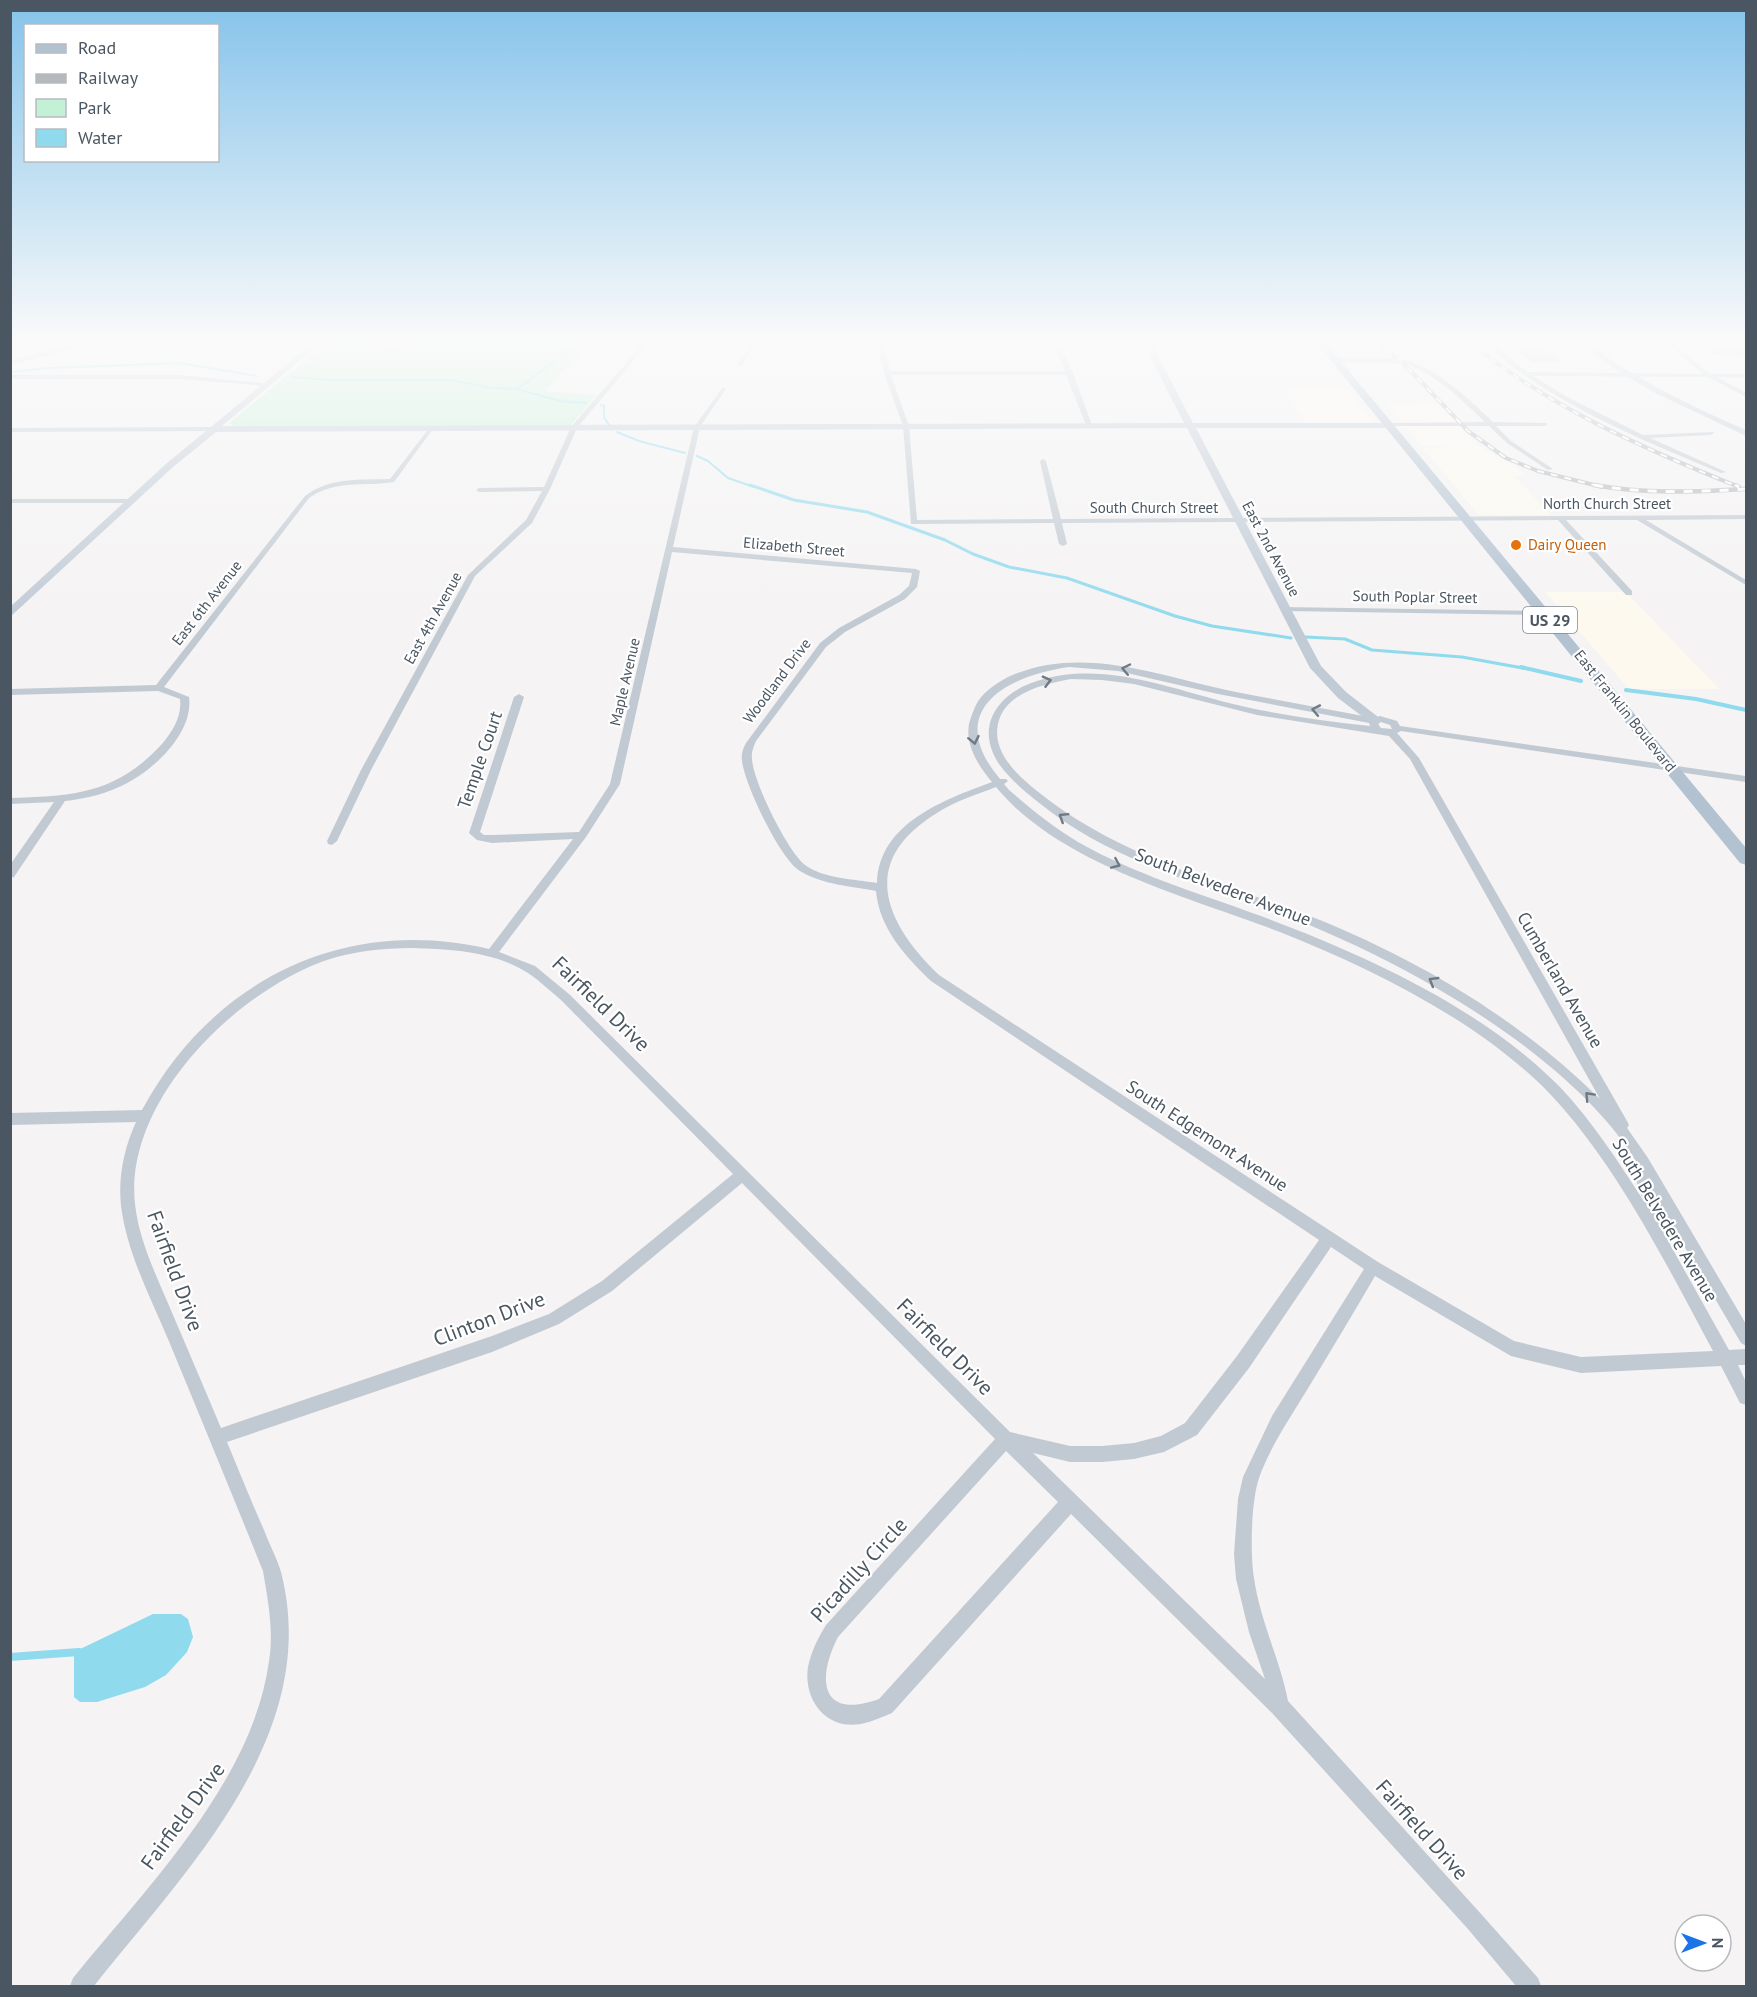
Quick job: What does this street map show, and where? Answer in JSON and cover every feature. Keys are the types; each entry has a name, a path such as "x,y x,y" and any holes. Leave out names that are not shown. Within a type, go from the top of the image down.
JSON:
{"main road":[{"name":"East Franklin Boulevard","path":"1397,434 1746,859"}],"street":[{"path":"10,614 16,603 206,434"},
{"name":"East 6th Avenue","path":"159,688 316,488 392,481 426,434"},
{"name":"East 4th Avenue","path":"332,841 366,770 472,575 525,526 547,489 571,434"},
{"name":"Maple Avenue","path":"492,953 582,835 615,784 695,434"},
{"name":"South Church Street","path":"907,434 914,522 1467,519"},
{"name":"East 2nd Avenue","path":"1195,434 1316,668 1375,724"},
{"path":"1501,434 1509,442 1551,469"},
{"path":"1638,434 1723,472"},
{"path":"1642,436 1684,434"},
{"path":"1043,460 1063,544"},
{"path":"479,490 547,489"},
{"path":"10,501 132,501"},
{"name":"North Church Street","path":"1467,519 1746,517"},
{"path":"1560,518 1629,592"},
{"path":"1639,518 1746,583"},
{"name":"Elizabeth Street","path":"669,549 916,571"},
{"name":"Woodland Drive","path":"881,888 818,875 796,862 779,838 750,774 747,750 752,740 823,645 842,630 902,597 913,587 916,571"},
{"name":"South Poplar Street","path":"1286,609 1544,613"},
{"name":"South Belvedere Avenue","path":"1375,724 1114,667 1082,664 1052,667 1005,683 988,694 979,707 972,726 974,743 984,766 998,783 1032,816 1095,855 1344,954 1410,989 1522,1060 1562,1098 1609,1157 1671,1258 1746,1397"},
{"name":"South Belvedere Avenue","path":"1375,724 1257,712 1109,677 1063,677 1039,683 1016,694 1007,701 995,718 993,731 994,744 1000,759 1014,777 1060,816 1128,853 1336,931 1423,975 1502,1025 1554,1064 1575,1082 1633,1144 1746,1338"},
{"path":"10,692 159,688 184,697 186,706 179,727 163,750 145,767 121,784 100,792 61,799 10,801"},
{"name":"Temple Court","path":"519,697 474,833 482,838 492,839 582,835"},
{"path":"1375,724 1387,720 1395,730 1746,779"},
{"name":"Cumberland Avenue","path":"1395,730 1414,758 1633,1144 1635,1159 1671,1258"},
{"name":"South Edgemont Avenue","path":"1014,777 939,807 915,822 894,845 884,867 881,888 884,908 890,925 912,957 935,978 1373,1267 1511,1348 1581,1365 1746,1357"},
{"path":"11,873 61,799"},
{"name":"Fairfield Drive","path":"81,1986 205,1832 243,1772 262,1728 278,1669 279,1596 272,1571 150,1275 129,1212 129,1162 144,1116 176,1067 211,1029 251,997 296,969 342,952 412,943 446,945 492,953 530,969 565,997 1006,1439 1279,1706 1530,1986"},
{"path":"10,1119 144,1116"},
{"name":"Clinton Drive","path":"217,1437 492,1344 554,1318 607,1286 742,1175"},
{"path":"1006,1439 1070,1454 1102,1454 1164,1444 1191,1429 1243,1362 1329,1238"},
{"path":"1279,1706 1274,1678 1258,1632 1245,1579 1243,1554 1246,1499 1251,1477 1278,1422 1373,1267"},
{"name":"Picadilly Circle","path":"1006,1439 828,1636 818,1665 818,1690 828,1710 846,1717 869,1714 885,1706 1070,1502"}],"shaded area":[{"path":"1412,434 1468,434 1480,447 1514,465 1524,475 1514,476 1551,515 1479,515 1423,448 1466,446 1422,446"},
{"path":"1545,592 1626,592 1719,689 1629,689"}],"water":[{"path":"153,1614 181,1614 188,1619 193,1637 187,1652 166,1675 145,1687 97,1702 80,1702 74,1697 74,1652"}],"waterway":[{"path":"622,434 685,453"},
{"path":"697,456 708,461 728,478 754,487"},
{"path":"750,485 794,500 867,512 945,540 973,554 1009,567 1067,578 1175,616 1212,626 1291,638"},
{"path":"1306,637 1345,639 1372,650 1462,657 1528,669"},
{"path":"1521,667 1581,681"},
{"path":"1626,690 1696,699 1746,710"},
{"path":"10,1657 79,1652"}],"railway":[{"path":"1472,434 1506,458 1538,471 1594,485"},
{"path":"1618,434 1739,487 1735,485"},
{"path":"1594,485 1651,491 1746,489"},
{"path":"1594,485 1602,487"}],"place":[{"name":"Dairy Queen","path":"1516,545"}]}
